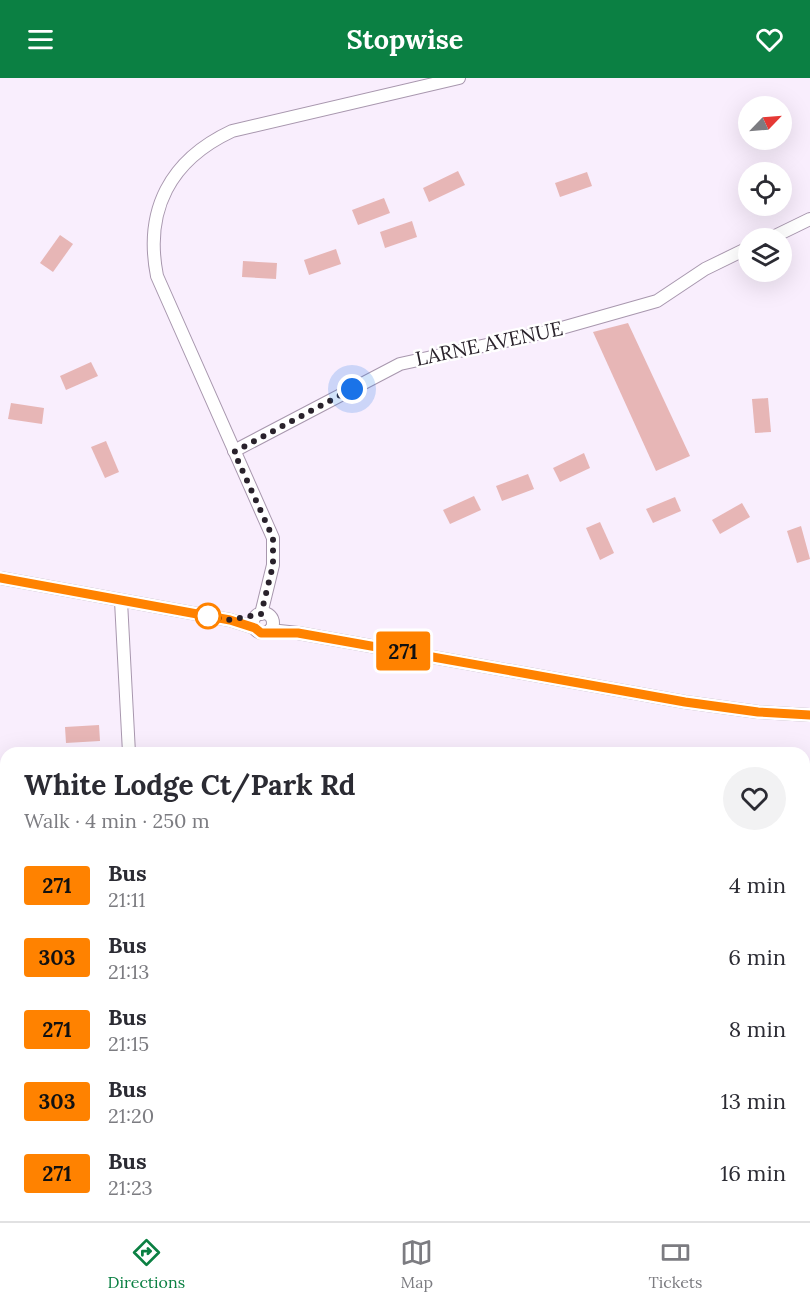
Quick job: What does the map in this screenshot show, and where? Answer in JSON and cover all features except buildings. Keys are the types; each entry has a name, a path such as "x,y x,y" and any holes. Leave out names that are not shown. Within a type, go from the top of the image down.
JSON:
{"street":[{"path":"264,621 274,555 273,538 157,276 153,230 165,191 189,158 205,145 232,131 459,78"},
{"path":"792,228 810,219"},
{"name":"LARNE AVENUE","path":"234,452 400,364 551,331 657,302 705,269 738,253"},
{"path":"0,578 230,620 264,621 298,633 685,702 758,712 810,715"},
{"path":"121,601 129,747"}],"shaded area":[{"path":"458,171 465,185 429,202 423,188"},
{"path":"587,172 592,186 560,197 555,183"},
{"path":"384,198 390,213 358,225 352,210"},
{"path":"412,221 417,237 385,248 380,232"},
{"path":"60,235 73,244 53,272 40,263"},
{"path":"336,249 341,264 309,275 304,260"},
{"path":"243,261 277,263 276,279 242,277"},
{"path":"628,323 690,456 656,471 593,332"},
{"path":"91,362 98,376 66,390 60,376"},
{"path":"768,398 771,432 755,433 752,399"},
{"path":"11,403 44,408 42,424 8,419"},
{"path":"106,441 119,472 105,478 91,447"},
{"path":"584,453 590,468 560,482 553,468"},
{"path":"528,474 534,489 502,501 496,486"},
{"path":"474,496 481,510 450,524 443,510"},
{"path":"675,497 681,511 653,523 646,509"},
{"path":"742,503 750,517 720,534 712,520"},
{"path":"600,522 614,553 600,560 586,528"},
{"path":"801,526 810,559 797,563 787,531"},
{"path":"99,725 100,741 66,743 65,727"}],"bus line":[{"name":"271","path":"0,578 230,620 255,628 261,633 270,630 298,633 685,702 758,712 810,715"}],"route":[{"path":"208,616 230,620 256,617 261,614 269,590 273,565 274,548 271,532 234,452 352,389"}]}
